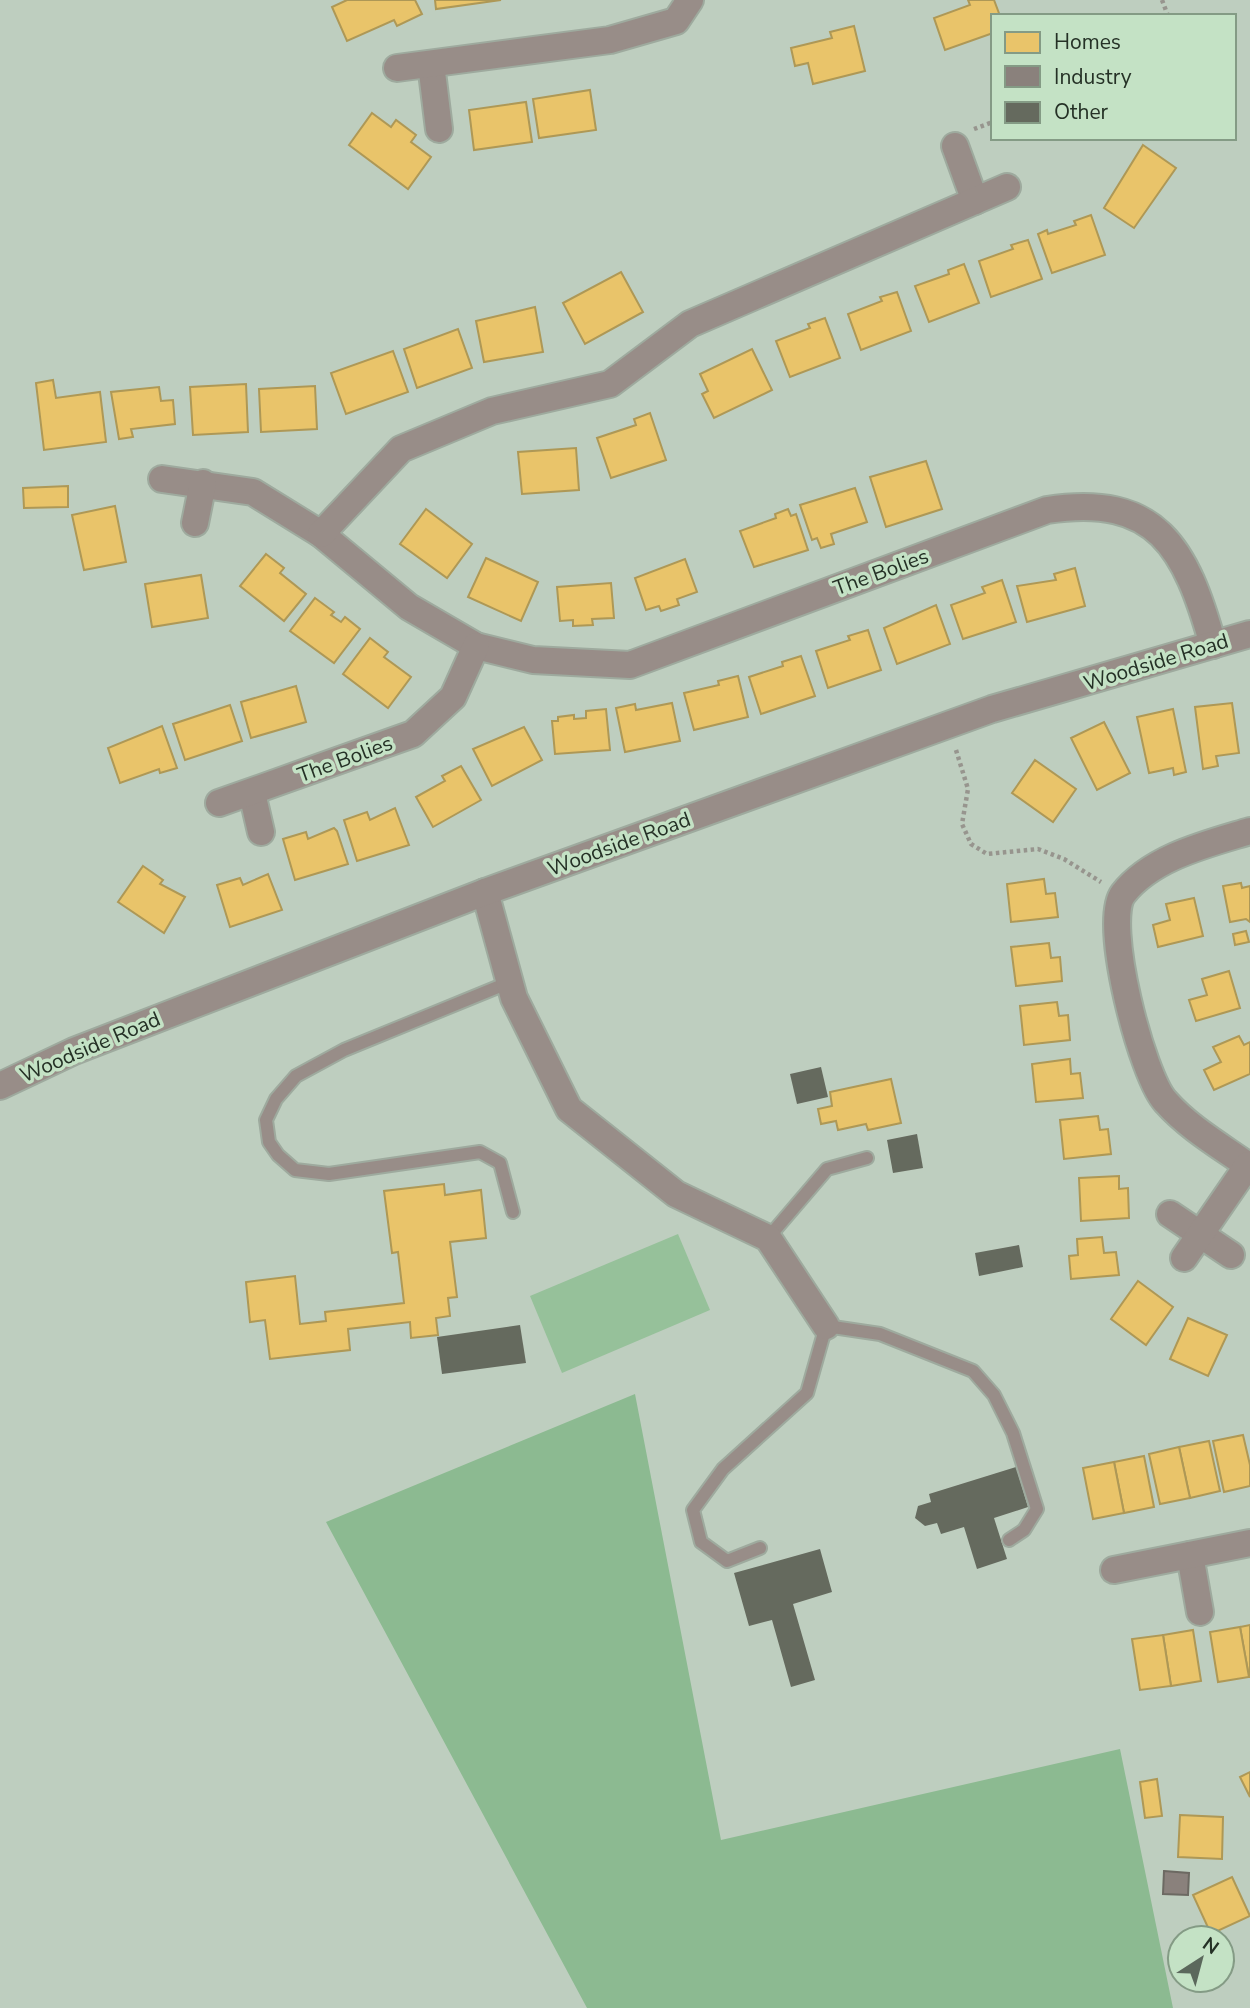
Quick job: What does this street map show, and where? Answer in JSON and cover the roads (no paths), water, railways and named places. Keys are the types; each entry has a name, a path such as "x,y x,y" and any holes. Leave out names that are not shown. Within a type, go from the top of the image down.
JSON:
{"street":[{"path":"397,68 610,40 676,21 690,0"},
{"path":"431,64 439,129"},
{"path":"955,146 975,201"},
{"path":"321,534 401,449 492,411 610,384 690,324 1007,187"},
{"name":"The Bolies","path":"162,479 253,492 321,534 409,607 476,646 533,660 631,665 1047,510 1081,505 1113,508 1146,521 1172,548 1180,557 1213,645"},
{"path":"195,523 203,483"},
{"name":"Woodside Road","path":"0,1086 74,1051 485,892 992,709 1250,634"},
{"name":"The Bolies","path":"219,803 412,734 453,696 476,646"},
{"path":"252,793 261,832"},
{"path":"1184,1258 1249,1166 1192,1126 1163,1101 1130,1017 1115,916 1122,895 1152,867 1250,831"},
{"path":"485,892 514,998 569,1109 676,1194 768,1238 826,1326"},
{"path":"1170,1214 1231,1255"},
{"path":"1114,1570 1250,1543"},
{"path":"1190,1555 1200,1612"}],"lane":[{"path":"510,982 344,1050 296,1076 276,1099 266,1120 269,1142 278,1155 295,1170 329,1174 480,1152 500,1163 513,1212"},
{"path":"768,1238 827,1169 867,1158"},
{"path":"760,1548 727,1561 701,1542 693,1510 723,1469 807,1393 826,1326 880,1334 973,1371 994,1395 1021,1455 1037,1509 1024,1530 1009,1540"}]}
